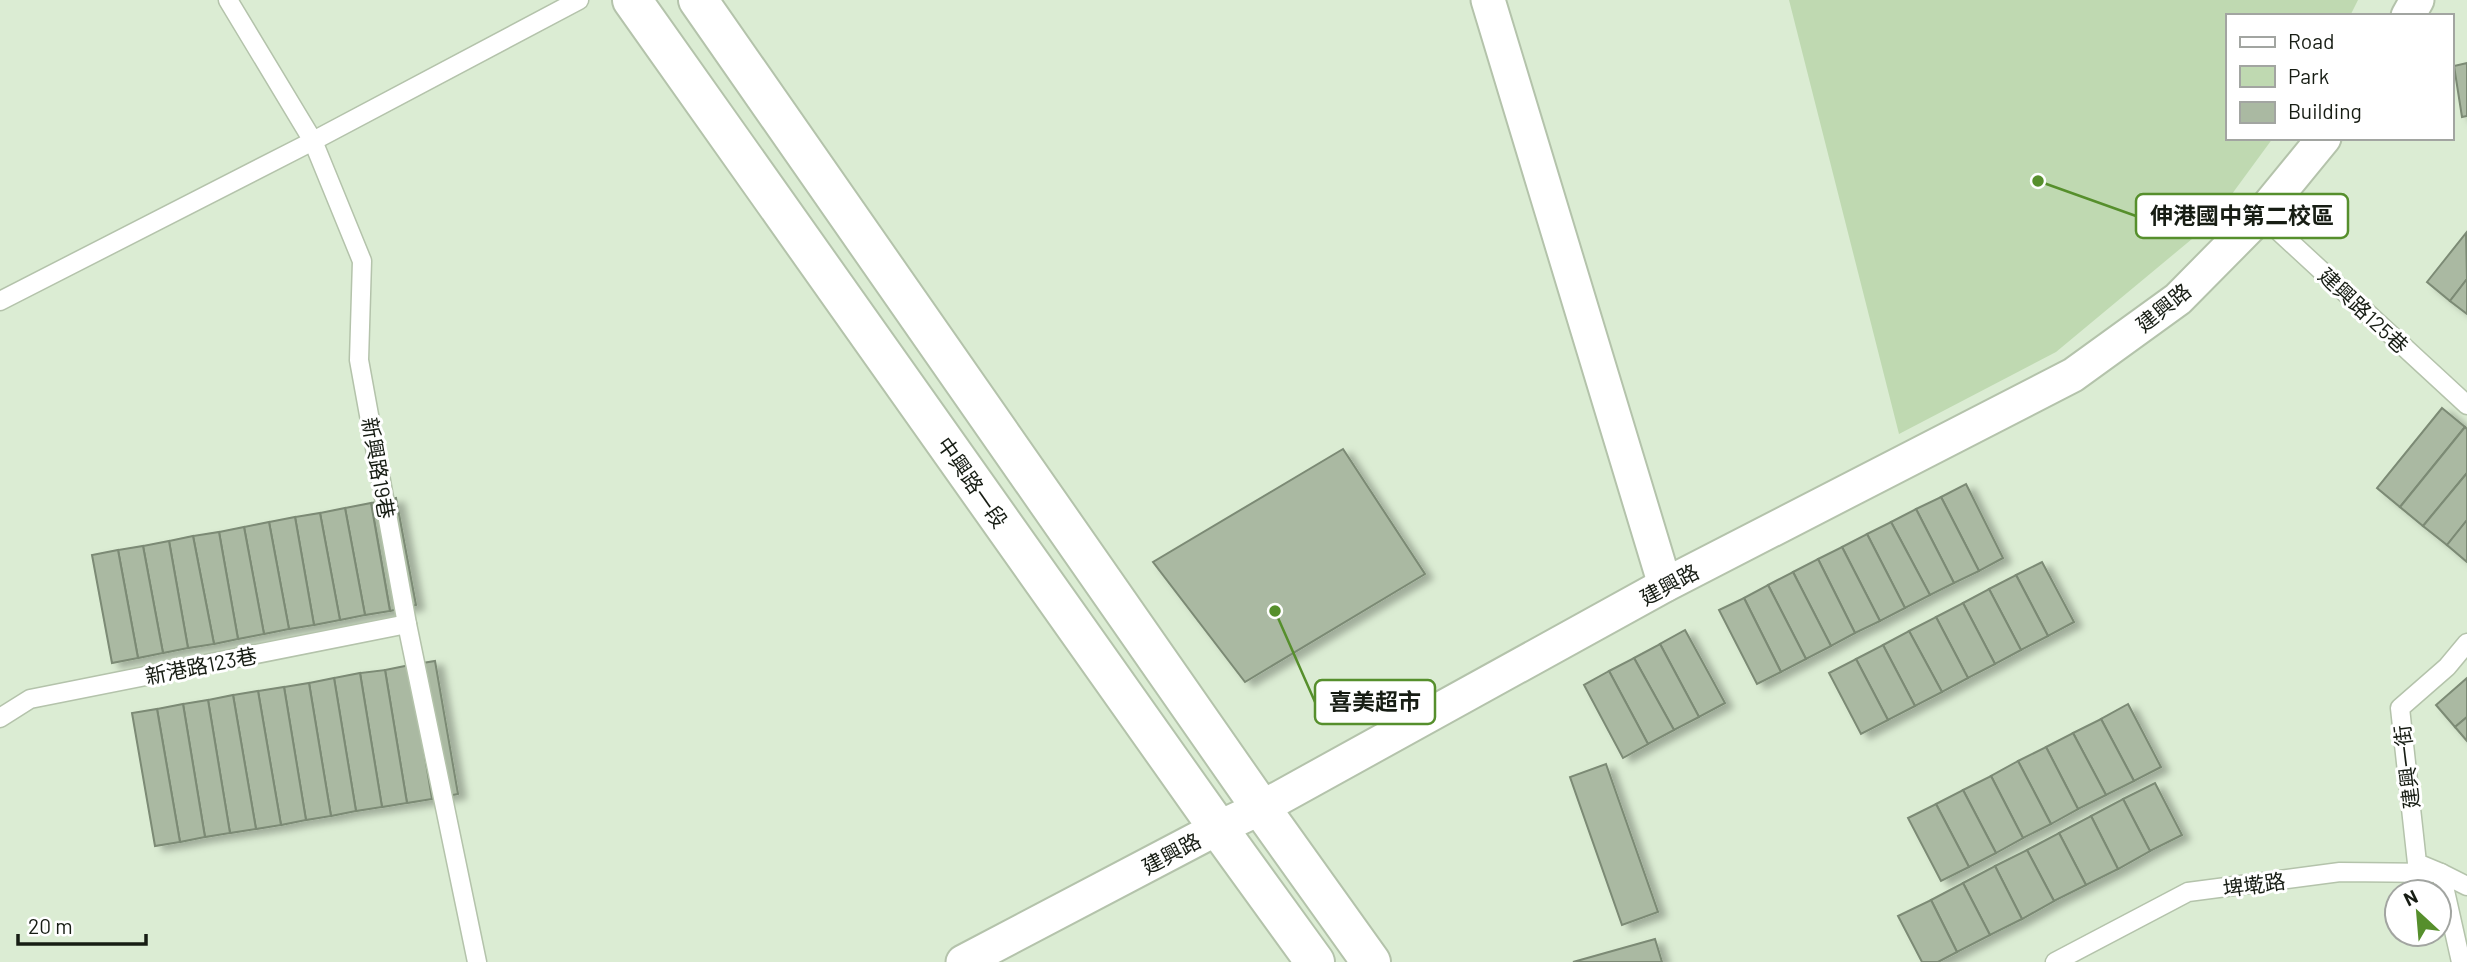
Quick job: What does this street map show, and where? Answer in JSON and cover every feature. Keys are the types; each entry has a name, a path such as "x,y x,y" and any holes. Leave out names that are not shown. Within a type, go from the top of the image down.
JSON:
{"main road":[{"name":"中興路一段","path":"632,0 1315,962"},
{"path":"698,0 1371,962"}],"street":[{"path":"1488,0 1665,585"},
{"name":"建興路","path":"963,962 1261,808 1665,585 2073,375 2178,299 2261,215 2322,140"}],"lane":[{"name":"新興路19巷","path":"228,0 313,141 362,261 359,360 407,624 478,962"},
{"path":"0,301 313,141 579,0"},
{"name":"建興路125巷","path":"2261,215 2467,405"},
{"name":"新港路123巷","path":"0,718 30,699 407,624"},
{"name":"建興一街","path":"2441,873 2417,863 2400,708 2447,667 2467,643"},
{"name":"埤墘路","path":"2055,962 2188,892 2340,872 2441,873 2467,886"},
{"path":"2441,873 2461,962"}],"green space":[{"path":"1789,0 2358,0 2351,14 2226,14 2226,140 2272,140 2210,224 2056,352 1899,434"}],"building":[{"path":"2467,63 2467,116 2462,117 2454,66"},
{"path":"2466,233 2467,279 2450,301 2427,282"},
{"path":"2467,279 2467,314 2450,301"},
{"path":"2442,408 2465,427 2400,507 2377,488"},
{"path":"2465,427 2467,473 2423,526 2400,507"},
{"path":"1343,449 1425,574 1245,682 1153,562"},
{"path":"2467,473 2467,520 2447,545 2423,526"},
{"path":"1966,484 2003,558 1979,571 1941,497"},
{"path":"1941,497 1979,571 1954,583 1916,509"},
{"path":"396,498 416,605 390,611 371,503"},
{"path":"371,503 390,611 365,615 345,508"},
{"path":"345,508 365,615 340,620 320,513"},
{"path":"1916,509 1954,583 1930,595 1891,522"},
{"path":"320,513 340,620 314,625 295,517"},
{"path":"295,517 314,625 289,629 269,522"},
{"path":"2467,520 2467,562 2447,545"},
{"path":"269,522 289,629 264,634 244,527"},
{"path":"1891,522 1930,595 1905,608 1867,534"},
{"path":"244,527 264,634 238,639 219,532"},
{"path":"219,532 238,639 214,644 193,536"},
{"path":"1867,534 1905,608 1880,621 1842,547"},
{"path":"193,536 214,644 188,648 169,541"},
{"path":"169,541 188,648 163,653 143,546"},
{"path":"143,546 163,653 138,658 118,550"},
{"path":"1842,547 1880,621 1855,633 1818,559"},
{"path":"118,550 138,658 112,663 92,555"},
{"path":"1818,559 1855,633 1831,646 1793,572"},
{"path":"2042,562 2074,622 2048,636 2016,575"},
{"path":"1793,572 1831,646 1806,659 1768,585"},
{"path":"2016,575 2048,636 2021,650 1989,589"},
{"path":"1768,585 1806,659 1781,672 1744,598"},
{"path":"1989,589 2021,650 1995,664 1963,603"},
{"path":"1744,598 1781,672 1757,684 1719,610"},
{"path":"1963,603 1995,664 1968,678 1936,617"},
{"path":"1936,617 1968,678 1942,692 1909,631"},
{"path":"1685,630 1725,703 1699,717 1660,644"},
{"path":"1909,631 1942,692 1915,706 1883,645"},
{"path":"1660,644 1699,717 1674,730 1634,658"},
{"path":"1883,645 1915,706 1888,720 1856,659"},
{"path":"1634,658 1674,730 1648,744 1609,671"},
{"path":"1856,659 1888,720 1861,734 1829,673"},
{"path":"435,661 458,794 432,799 410,665"},
{"path":"410,665 432,799 407,803 385,670"},
{"path":"385,670 407,803 382,807 360,673"},
{"path":"1609,671 1648,744 1623,758 1584,685"},
{"path":"360,673 382,807 356,811 334,678"},
{"path":"334,678 356,811 331,816 309,683"},
{"path":"2467,678 2467,717 2455,727 2436,705"},
{"path":"309,683 331,816 306,820 284,687"},
{"path":"284,687 306,820 281,825 258,691"},
{"path":"258,691 281,825 256,829 233,695"},
{"path":"233,695 256,829 230,833 208,700"},
{"path":"208,700 230,833 205,837 183,704"},
{"path":"183,704 205,837 180,842 157,709"},
{"path":"2128,704 2161,767 2134,781 2101,719"},
{"path":"157,709 180,842 155,846 132,713"},
{"path":"2467,717 2467,741 2455,727"},
{"path":"2101,719 2134,781 2106,795 2073,733"},
{"path":"2073,733 2106,795 2078,809 2046,747"},
{"path":"2046,747 2078,809 2051,824 2018,761"},
{"path":"2018,761 2051,824 2023,838 1991,776"},
{"path":"1606,764 1658,912 1622,925 1570,777"},
{"path":"1991,776 2023,838 1996,853 1963,790"},
{"path":"2155,783 2182,835 2150,851 2123,799"},
{"path":"1963,790 1996,853 1969,867 1936,804"},
{"path":"2123,799 2150,851 2118,869 2091,816"},
{"path":"1936,804 1969,867 1941,881 1908,818"},
{"path":"2091,816 2118,869 2086,885 2059,833"},
{"path":"2059,833 2086,885 2054,901 2027,850"},
{"path":"2027,850 2054,901 2022,919 1995,866"},
{"path":"1995,866 2022,919 1990,935 1963,883"},
{"path":"1963,883 1990,935 1957,952 1931,900"},
{"path":"1931,900 1957,952 1938,962 1922,962 1898,916"},
{"path":"1655,939 1662,962 1573,962"}],"place":[{"name":"伸港國中第二校區","path":"2038,181"},
{"name":"喜美超市","path":"1275,611"}]}
